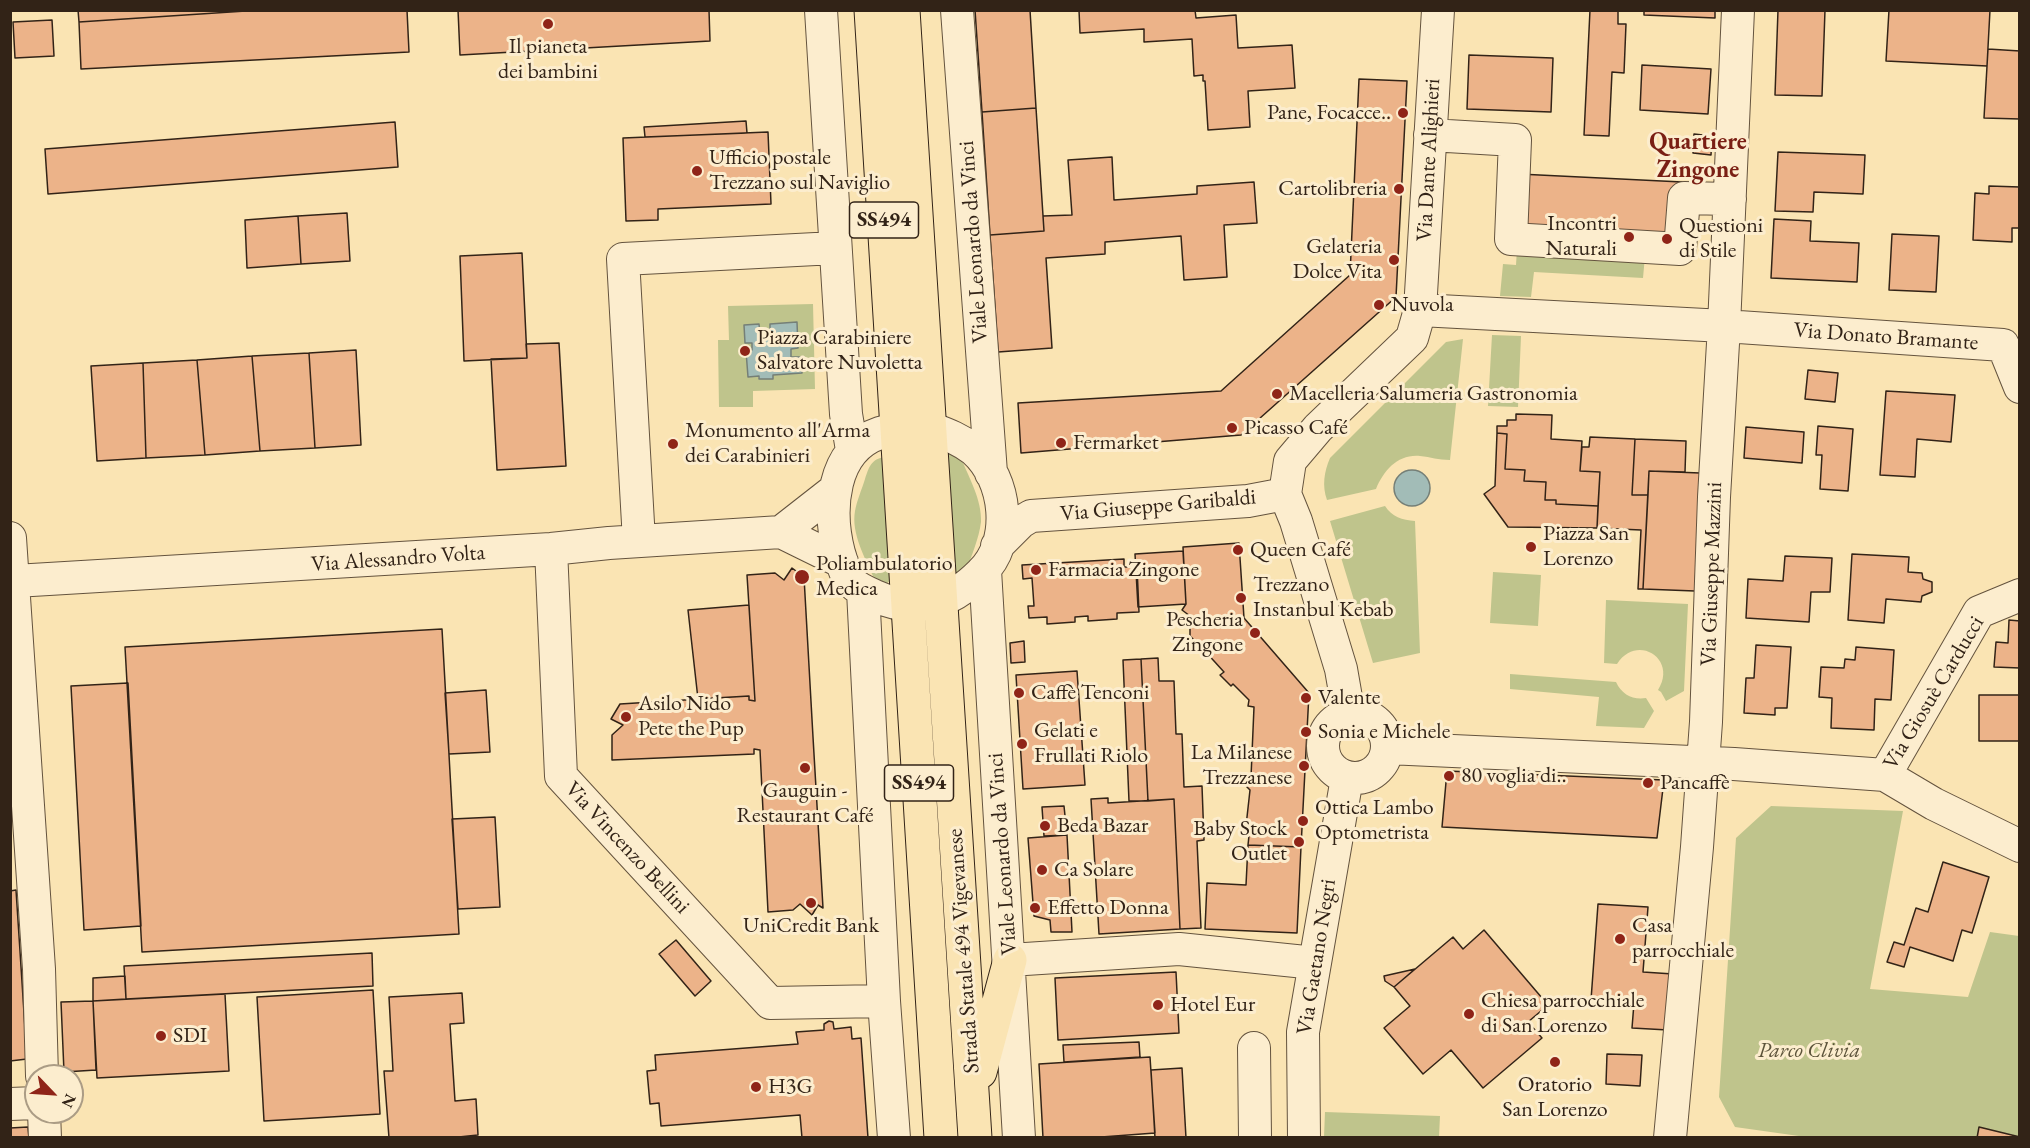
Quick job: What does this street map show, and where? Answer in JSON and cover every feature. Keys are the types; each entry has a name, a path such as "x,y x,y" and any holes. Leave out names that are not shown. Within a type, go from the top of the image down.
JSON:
{"main road":[{"name":"Strada Statale 494 Vigevanese","path":"871,10 941,1137"},
{"name":"Strada Statale 494 Vigevanese","path":"903,10 975,1137"},
{"path":"973,1099 1010,960"}],"street":[{"path":"821,10 846,414 852,450"},
{"name":"Viale Leonardo da Vinci","path":"957,10 1001,535 991,558 1019,1137"},
{"name":"Via Dante Alighieri","path":"1420,310 1438,10"},
{"name":"Via Giuseppe Mazzini","path":"1670,1137 1703,764 1738,10"},
{"path":"1430,135 1515,140 1510,239 1680,249 1684,198 1730,199"},
{"path":"639,542 623,259 836,249"},
{"path":"1350,714 1341,669 1296,521 1285,494 1290,461 1318,428 1412,338 1420,310 1724,326"},
{"name":"Via Donato Bramante","path":"1724,326 2002,345 2019,387"},
{"path":"908,607 890,603 863,591 849,580 842,562 835,538 833,508 841,471 852,450 878,433 897,429 930,428 954,436 976,452 997,486"},
{"name":"Via Giuseppe Garibaldi","path":"997,486 1031,516"},
{"path":"836,489 781,532 842,562"},
{"name":"Via Giuseppe Garibaldi","path":"908,607 941,601 966,589 1021,522 1031,516 1248,501 1285,494"},
{"name":"Via Alessandro Volta","path":"15,581 551,549 781,532"},
{"path":"10,538 15,581 39,969 42,1064"},
{"name":"Via Vincenzo Bellini","path":"551,549 561,776 770,1003 884,1001"},
{"path":"863,591 884,1001 894,1137"},
{"name":"Via Giosuè Carducci","path":"1703,764 1885,776 1979,612 2019,596"},
{"path":"1350,714 1368,717 1377,722 1383,729 1388,748 1386,758 1374,773 1366,777 1347,778 1330,766 1323,746 1325,735 1331,725 1339,718 1350,714"},
{"path":"1388,748 1703,764"},
{"path":"1885,776 1934,804 2019,846"},
{"name":"Via Gaetano Negri","path":"1304,1137 1303,1038 1347,778"},
{"path":"1010,960 1179,949 1315,963"},
{"path":"1254,1048 1255,1137"}],"green space":[{"path":"1517,249 1645,256 1643,278 1534,272 1531,297 1500,296 1503,264 1516,265"},
{"path":"813,304 815,389 753,391 753,407 719,407 718,340 729,340 728,306","holes":["770,324 798,348 791,348 791,358 773,375 773,378 759,379 747,351 752,350 752,342 760,333 771,333"]},
{"path":"1492,335 1521,336 1518,407 1488,406"},
{"path":"1463,339 1450,460 1420,456 1405,458 1388,470 1376,489 1327,500 1324,479 1330,458 1446,342"},
{"path":"945,453 961,458 974,489 981,514 979,535 966,572 951,579"},
{"path":"885,457 891,580 886,584 874,578 860,545 854,519 869,467"},
{"path":"1385,506 1398,517 1415,521 1420,653 1373,663 1330,521"},
{"path":"1493,572 1541,575 1538,626 1490,623"},
{"path":"1606,600 1688,604 1684,691 1666,701 1658,690 1663,679 1663,668 1659,660 1644,650 1625,655 1617,664 1604,663"},
{"path":"1510,674 1616,682 1628,696 1646,698 1654,711 1644,728 1596,726 1599,697 1510,689"},
{"name":"Parco Clivia","path":"1771,806 1903,811 1870,989 1968,997 1990,932 2019,936 2019,1137 1806,1137 1735,1127 1719,1097 1736,838"},
{"path":"1325,1112 1440,1116 1439,1137 1324,1137"}],"water":[{"path":"797,322 798,348 791,349 791,357 801,357 802,373 773,375 773,379 759,379 759,376 748,377 746,351 752,350 752,343 745,343 744,325 759,324 760,333 770,333 770,324"},
{"path":"1412,470 1425,475 1430,488 1425,501 1412,506 1399,501 1394,488 1399,475"}],"building":[{"path":"78,10 261,10 79,22"},
{"path":"261,10 407,10 409,52 81,69 79,22"},
{"path":"458,10 709,10 710,41 460,55"},
{"path":"975,10 1030,10 1036,108 982,112"},
{"path":"1079,10 1195,10 1196,18 1236,15 1238,48 1292,45 1295,88 1248,91 1250,127 1208,130 1205,81 1203,81 1203,75 1194,76 1192,39 1144,42 1144,29 1080,33"},
{"path":"1590,10 1618,10 1618,24 1626,24 1624,73 1612,72 1609,136 1584,135"},
{"path":"1644,10 1715,10 1715,18 1644,15"},
{"path":"1778,10 1825,10 1822,96 1775,95"},
{"path":"1889,10 1990,10 1987,66 1886,61"},
{"path":"52,20 54,56 15,58 13,22"},
{"path":"1988,49 2020,51 2020,119 1984,118"},
{"path":"1469,55 1553,58 1551,112 1467,109"},
{"path":"1642,65 1711,69 1708,114 1640,110"},
{"path":"1359,79 1407,81 1396,297 1241,435 1021,453 1018,403 1221,391 1350,275"},
{"path":"1036,108 1044,231 990,235 982,112"},
{"path":"746,121 747,133 645,137 644,127"},
{"path":"395,122 398,167 48,194 45,149"},
{"name":"Ufficio postale Trezzano sul Naviglio","path":"768,132 771,204 658,209 658,220 626,221 623,138"},
{"path":"1694,134 1712,136 1711,155 1693,153"},
{"path":"1778,152 1865,155 1863,194 1814,192 1813,212 1775,211"},
{"path":"1112,157 1114,200 1197,194 1197,186 1254,182 1257,223 1224,225 1227,277 1184,280 1181,236 1105,242 1105,254 1046,258 1052,348 998,352 990,235 1044,231 1043,216 1072,215 1068,160"},
{"path":"1519,174 1682,182 1678,239 1516,232"},
{"path":"1989,186 2020,187 2020,228 2012,228 2012,242 1973,240 1975,193 1989,194"},
{"path":"347,213 350,261 301,264 298,216"},
{"path":"298,216 301,264 247,268 245,220"},
{"path":"1774,219 1811,221 1810,241 1859,243 1857,282 1771,278"},
{"path":"1892,234 1939,236 1936,292 1889,290"},
{"path":"522,253 527,358 464,361 460,256"},
{"path":"559,343 566,466 497,470 491,359 527,358 526,344"},
{"path":"356,350 361,445 315,448 309,353"},
{"path":"309,353 315,448 260,451 252,356"},
{"path":"252,356 260,451 205,455 197,360"},
{"path":"197,360 205,455 146,458 143,363"},
{"path":"143,363 146,458 97,461 91,366"},
{"path":"1808,370 1838,373 1835,402 1805,399"},
{"path":"1886,391 1955,395 1951,442 1917,439 1915,477 1880,475"},
{"path":"1516,414 1552,415 1551,439 1582,441 1580,471 1600,472 1598,506 1556,504 1556,500 1545,500 1546,482 1524,481 1525,470 1505,469 1507,434 1497,433 1497,426 1507,426 1507,420 1516,420"},
{"path":"1818,426 1853,429 1848,491 1820,489 1822,455 1816,455"},
{"path":"1746,427 1804,432 1802,463 1744,458"},
{"path":"1497,433 1507,434 1505,469 1525,470 1524,481 1546,482 1545,500 1556,500 1556,504 1598,506 1597,528 1508,527 1484,494 1495,486"},
{"path":"1590,437 1635,439 1632,495 1648,495 1643,589 1638,589 1641,530 1597,528 1600,472 1580,471 1582,447 1589,447"},
{"path":"1635,439 1686,441 1685,472 1649,471 1648,495 1632,495"},
{"path":"1649,471 1700,473 1695,591 1643,589"},
{"path":"1239,543 1244,618 1309,693 1301,847 1248,845 1250,826 1246,826 1250,790 1244,784 1251,777 1254,707 1248,706 1249,700 1220,675 1224,672 1204,650 1200,652 1194,646 1196,642 1190,636 1190,616 1182,610 1186,604 1183,547"},
{"path":"1183,551 1186,604 1138,607 1135,554"},
{"path":"1852,554 1909,557 1908,572 1922,573 1923,579 1932,582 1932,592 1922,596 1921,602 1886,599 1884,623 1848,620"},
{"path":"1785,556 1832,558 1830,592 1811,592 1809,622 1746,618 1748,579 1783,581"},
{"path":"1124,559 1124,567 1137,567 1139,612 1117,613 1117,619 1088,621 1088,616 1075,617 1075,622 1047,624 1047,617 1029,618 1028,606 1034,606 1032,578 1023,579 1022,565"},
{"path":"792,568 804,577 823,908 818,905 812,915 800,904 793,910 768,912 760,750 754,749 754,754 612,760 612,735 623,725 611,719 620,704 749,696 749,700 755,701 747,575 775,573 784,580"},
{"path":"749,605 755,701 749,700 749,696 698,699 688,610"},
{"path":"2009,620 2020,621 2020,668 1994,667 1996,642 2008,643"},
{"path":"442,629 459,934 142,952 125,647"},
{"path":"1024,641 1025,662 1011,663 1010,643"},
{"path":"1756,645 1791,647 1787,708 1775,708 1775,715 1744,713 1746,678 1754,678"},
{"path":"1856,647 1894,650 1891,700 1875,699 1874,730 1831,728 1832,698 1819,697 1821,667 1844,668 1845,659 1855,660"},
{"path":"1158,658 1159,681 1174,681 1176,734 1182,734 1184,787 1202,786 1204,840 1197,841 1201,928 1180,929 1174,799 1148,801 1141,659"},
{"path":"1141,659 1148,801 1129,801 1123,660"},
{"path":"1077,671 1085,785 1023,789 1016,675"},
{"path":"128,683 141,926 84,930 71,686"},
{"path":"486,690 490,752 449,754 445,693"},
{"path":"1979,695 2020,695 2020,741 1979,741"},
{"path":"1447,771 1664,780 1657,838 1442,827"},
{"path":"1108,798 1108,803 1174,799 1180,929 1099,934 1091,799"},
{"path":"1064,806 1067,835 1044,836 1042,807"},
{"path":"495,817 500,907 458,909 452,819"},
{"path":"1067,835 1072,932 1051,932 1050,920 1034,916 1028,838"},
{"path":"1248,845 1301,847 1297,933 1205,929 1207,883 1246,885"},
{"path":"1943,862 1989,877 1972,933 1962,930 1953,961 1910,947 1904,967 1887,962 1894,942 1904,945 1916,908 1928,912"},
{"path":"16,890 27,1059 10,1061 10,891"},
{"name":"Casa parrocchiale","path":"1598,904 1648,907 1643,972 1673,974 1668,1030 1632,1028 1634,1003 1591,1000"},
{"name":"Chiesa parrocchiale di San Lorenzo","path":"1484,930 1548,1005 1528,1022 1542,1038 1483,1088 1451,1050 1423,1074 1384,1028 1410,1006 1394,987 1453,937 1463,949"},
{"path":"676,940 711,981 695,996 659,954"},
{"path":"372,953 373,986 126,999 124,966"},
{"path":"1415,969 1394,987 1385,981 1384,976"},
{"path":"1176,972 1179,1033 1058,1040 1055,978"},
{"path":"125,976 126,999 93,1001 93,978"},
{"path":"373,990 380,1114 264,1121 257,997"},
{"path":"462,993 464,1023 450,1024 455,1101 476,1099 478,1135 449,1138 389,1138 384,1071 393,1071 389,997"},
{"name":"SDI","path":"225,994 229,1071 97,1078 93,1001"},
{"path":"93,1001 96,1070 84,1071 84,1064 64,1064 61,1002"},
{"name":"H3G","path":"829,1021 833,1022 834,1029 851,1027 852,1039 861,1038 868,1138 802,1138 800,1115 661,1126 659,1103 650,1104 647,1071 656,1070 655,1055 798,1044 796,1032 824,1030 824,1024"},
{"path":"1139,1042 1140,1057 1064,1062 1063,1045"},
{"path":"1607,1054 1642,1055 1640,1086 1606,1084"},
{"path":"1150,1057 1155,1133 1088,1138 1043,1138 1039,1064"},
{"path":"1182,1068 1186,1138 1155,1138 1151,1070"},
{"path":"28,1127 29,1138 10,1138 10,1128"},
{"path":"1979,1127 2020,1137 2020,1138 1977,1138"}],"place":[{"name":"Il pianeta dei bambini","path":"548,24"},
{"name":"Pane, Focacce..","path":"1403,113"},
{"name":"Ufficio postale Trezzano sul Naviglio","path":"697,171"},
{"name":"Cartolibreria","path":"1399,189"},
{"name":"Incontri Naturali","path":"1629,237"},
{"name":"Questioni di Stile","path":"1667,239"},
{"name":"Gelateria Dolce Vita","path":"1394,260"},
{"name":"Nuvola","path":"1379,305"},
{"name":"Piazza Carabiniere Salvatore Nuvoletta","path":"745,351"},
{"name":"Macelleria Salumeria Gastronomia","path":"1277,394"},
{"name":"Picasso Café","path":"1232,428"},
{"name":"Fermarket","path":"1061,443"},
{"name":"Monumento all'Arma dei Carabinieri","path":"673,444"},
{"name":"Piazza San Lorenzo","path":"1531,547"},
{"name":"Queen Café","path":"1238,550"},
{"name":"Farmacia Zingone","path":"1036,570"},
{"name":"Poliambulatorio Medica","path":"802,577"},
{"name":"Trezzano Instanbul Kebab","path":"1241,598"},
{"name":"Pescheria Zingone","path":"1255,633"},
{"name":"Caffè Tenconi","path":"1019,693"},
{"name":"Valente","path":"1306,698"},
{"name":"Asilo Nido Pete the Pup","path":"626,717"},
{"name":"Sonia e Michele","path":"1306,732"},
{"name":"Gelati e Frullati Riolo","path":"1022,744"},
{"name":"La Milanese Trezzanese","path":"1304,766"},
{"name":"Gauguin - Restaurant Café","path":"805,768"},
{"name":"80 voglia di..","path":"1449,776"},
{"name":"Pancaffè","path":"1648,783"},
{"name":"Ottica Lambo Optometrista","path":"1303,821"},
{"name":"Beda Bazar","path":"1045,826"},
{"name":"Baby Stock Outlet","path":"1299,842"},
{"name":"Ca Solare","path":"1042,870"},
{"name":"UniCredit Bank","path":"811,903"},
{"name":"Effetto Donna","path":"1035,908"},
{"name":"Casa parrocchiale","path":"1620,939"},
{"name":"Hotel Eur","path":"1158,1005"},
{"name":"Chiesa parrocchiale di San Lorenzo","path":"1469,1014"},
{"name":"SDI","path":"161,1036"},
{"name":"Oratorio San Lorenzo","path":"1555,1062"},
{"name":"H3G","path":"756,1087"}],"district":[{"name":"Quartiere Zingone","path":"1698,156"}]}
